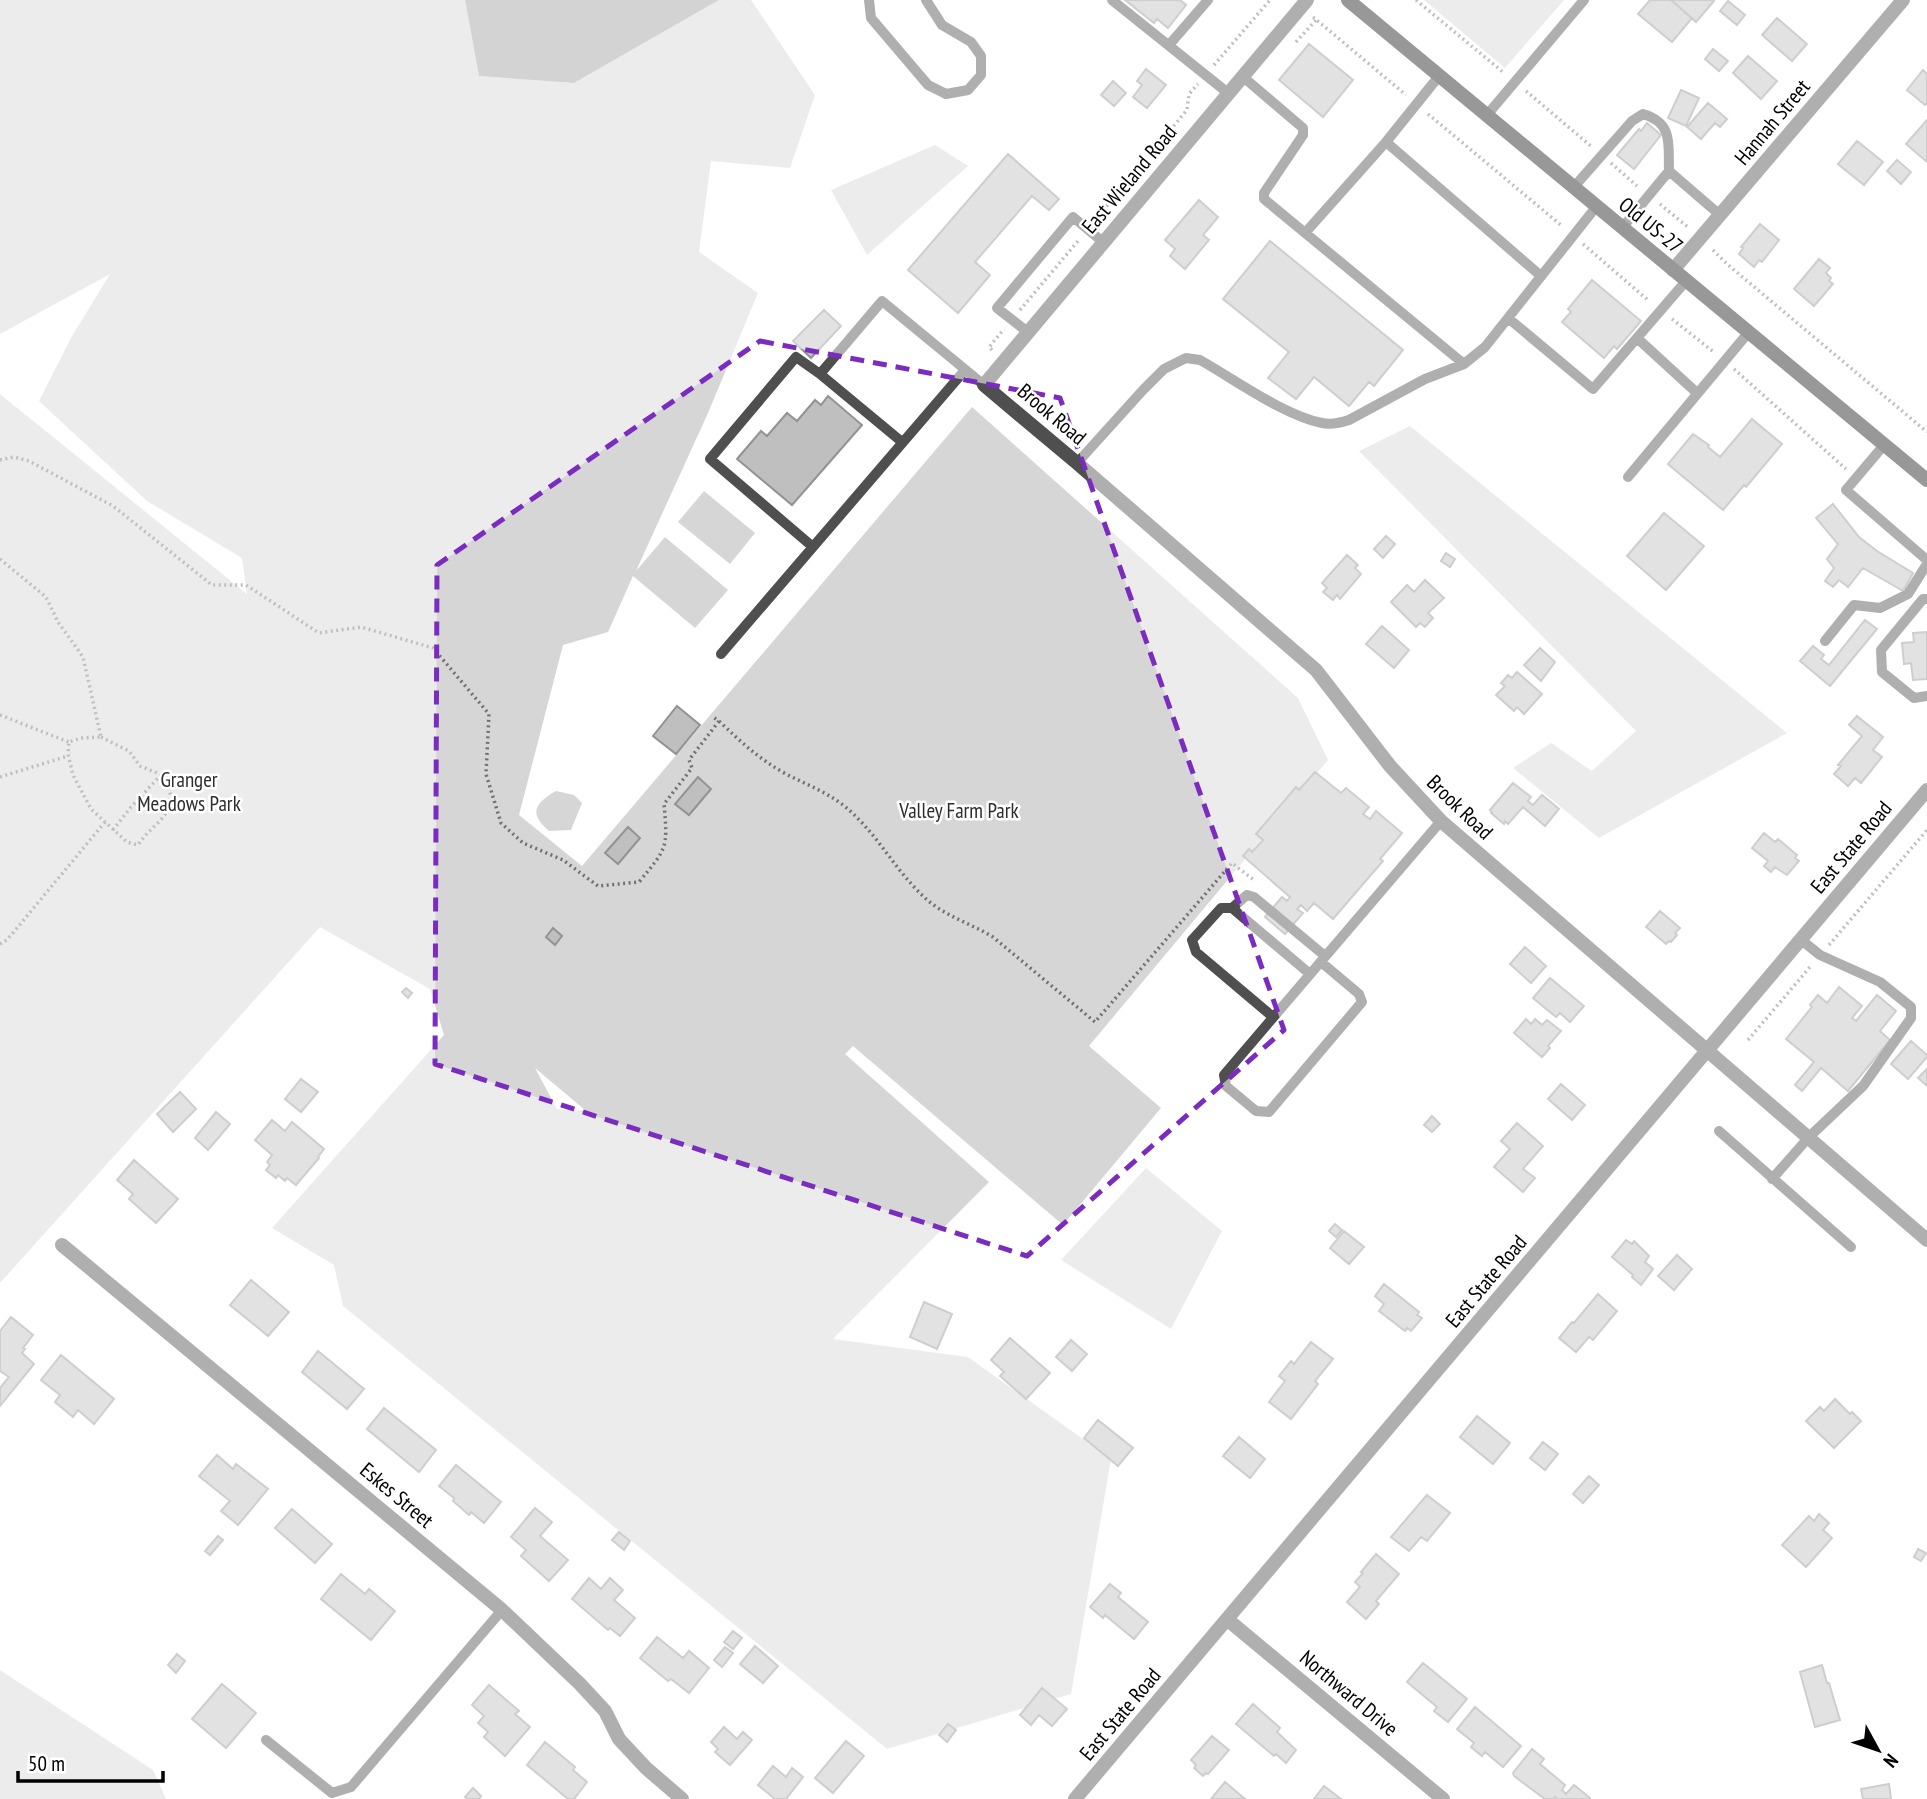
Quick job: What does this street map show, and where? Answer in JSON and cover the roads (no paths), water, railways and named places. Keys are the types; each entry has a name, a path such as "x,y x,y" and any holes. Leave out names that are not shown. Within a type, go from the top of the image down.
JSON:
{"main road":[{"name":"Old US-27","path":"1348,0 1748,333 1926,477"}],"street":[{"name":"Hannah Street","path":"1673,271 1903,0"},
{"name":"East Wieland Road","path":"984,385 1304,4"},
{"name":"Brook Road","path":"984,385 1316,670 1390,766 1440,821 1927,1240"},
{"name":"East State Road","path":"1075,1799 1927,790"},
{"name":"Eskes Street","path":"62,1245 502,1610 580,1684 605,1712 619,1739 646,1768 682,1799"},
{"name":"Northward Drive","path":"1228,1620 1443,1799"}],"lane":[{"path":"869,0 872,18 928,85 946,94 968,90 981,75 981,55 971,42 942,25 926,0"},
{"path":"1112,0 1228,93"},
{"path":"1169,45 1208,0"},
{"path":"1487,115 1584,0"},
{"path":"1242,76 1303,128 1303,135 1264,193 1264,199 1464,364"},
{"path":"1304,233 1386,142 1439,76"},
{"path":"1573,188 1632,121 1643,114 1654,117 1668,134 1669,171 1622,228"},
{"path":"1386,142 1541,276"},
{"path":"1669,171 1720,215"},
{"path":"1077,463 1164,369 1186,358 1200,360 1299,416 1337,424 1425,379 1464,364 1485,347 1596,207"},
{"path":"1028,333 997,308 1064,228 1073,218 1104,243"},
{"path":"1508,318 1594,389 1686,281"},
{"path":"820,374 882,301 984,385"},
{"path":"1628,477 1748,333"},
{"path":"1637,338 1698,393"},
{"path":"813,547 710,459 796,356 902,442"},
{"path":"721,654 965,370"},
{"path":"1825,641 1854,605 1880,608 1908,594 1927,562 1846,490 1884,445"},
{"path":"1927,599 1923,599 1881,650 1882,672 1914,698 1927,696"},
{"path":"1232,908 1247,895 1254,897 1323,959 1359,994 1362,1002 1269,1112 1256,1111 1226,1086 1224,1075 1323,959 1440,821"},
{"path":"1273,1017 1196,952 1192,940 1221,908 1232,908 1310,974"},
{"path":"1772,1179 1809,1137 1863,1086 1911,1018 1911,1007 1880,982 1820,956 1800,939"},
{"path":"1719,1132 1850,1247"},
{"path":"266,1740 332,1793 351,1787 502,1610"}],"park label":[{"name":"Granger Meadows Park","path":"189,791"},
{"name":"Valley Farm Park","path":"959,810"}]}
